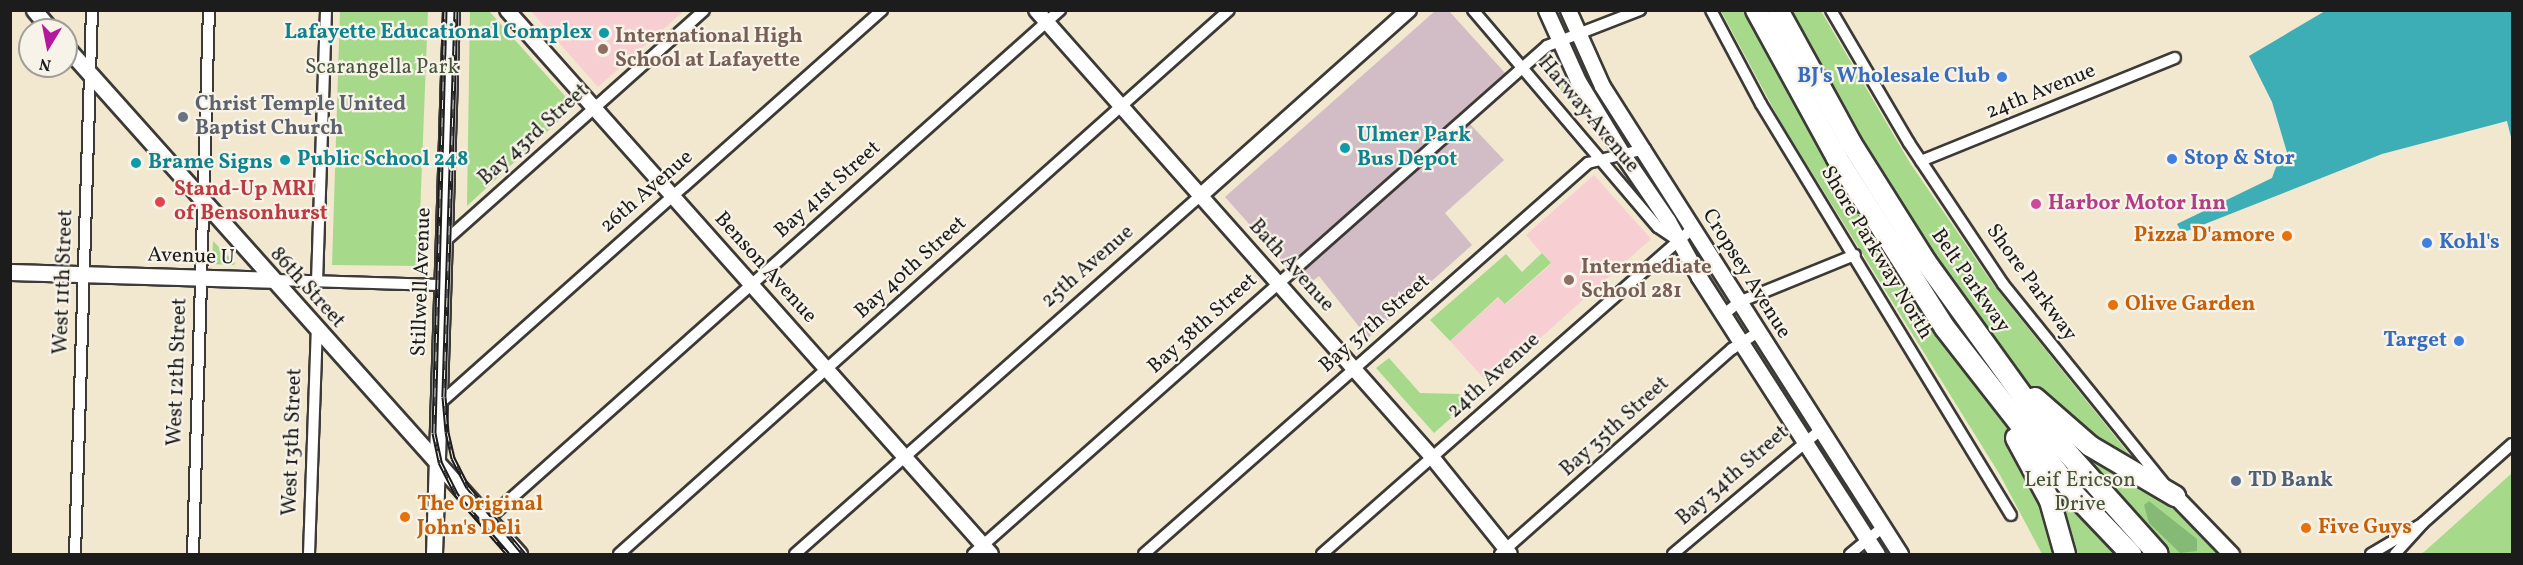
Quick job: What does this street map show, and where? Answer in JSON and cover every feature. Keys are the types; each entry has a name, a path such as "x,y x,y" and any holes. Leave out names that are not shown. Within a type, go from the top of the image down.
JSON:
{"highway":[{"path":"1756,10 1838,158 2034,470 2050,501 2065,555"},
{"name":"Belt Parkway","path":"1778,10 1815,81 1887,201 1970,321 2047,430 2158,555"},
{"path":"1970,321 2041,405 2062,424 2090,446 2175,496"},
{"path":"1945,328 2074,494 2131,555"}],"main road":[{"name":"Stillwell Avenue","path":"434,555 451,10"},
{"name":"Cropsey Avenue","path":"1546,10 1558,42 1620,152 1668,221 1676,240 1877,555"},
{"name":"Cropsey Avenue","path":"1568,10 1602,86 1645,148 1692,229 1900,555"},
{"name":"86th Street","path":"78,60 519,555"},
{"name":"Avenue U","path":"10,272 272,280"},
{"name":"Shore Parkway","path":"2175,496 2231,555"}],"street":[{"name":"West 11th Street","path":"75,555 92,10"},
{"name":"West 12th Street","path":"193,555 209,10"},
{"path":"317,282 326,10"},
{"name":"Benson Avenue","path":"507,10 905,457 982,551"},
{"name":"Bay 43rd Street","path":"444,242 704,10"},
{"name":"26th Avenue","path":"439,404 882,10"},
{"name":"Bath Avenue","path":"1036,10 1432,457 1505,553"},
{"name":"Bay 41st Street","path":"488,519 1060,10"},
{"name":"Bay 40th Street","path":"619,555 1228,10"},
{"name":"25th Avenue","path":"795,555 1409,10"},
{"name":"Harway Avenue","path":"1473,10 1524,68 1598,160 1658,227 1676,240"},
{"name":"Bay 38th Street","path":"982,551 1547,46 1640,10"},
{"name":"Shore Parkway North","path":"1711,10 1761,104 1855,255 2011,515"},
{"name":"Shore Parkway","path":"1832,10 1921,161 2003,284 2175,496"},
{"name":"24th Avenue","path":"1921,161 2175,58"},
{"name":"Bay 37th Street","path":"1144,555 1588,163 1620,152 1645,148"},
{"name":"24th Avenue","path":"1322,555 1676,240 1692,229"},
{"path":"1723,315 1739,302 1855,255"},
{"name":"Avenue U","path":"272,280 442,285"},
{"name":"West 13th Street","path":"309,555 317,330"},
{"name":"Bay 35th Street","path":"1505,553 1741,343 1758,332"},
{"name":"Bay 34th Street","path":"1673,555 1805,439 1820,430"},
{"path":"2395,555 2423,523 2512,444"},
{"path":"2371,555 2423,523"},
{"path":"1850,555 1883,527"}],"shaded area":[{"name":"International High School at Lafayette","path":"531,11 684,11 598,87"},
{"path":"1435,11 1449,11 1515,84 1470,124 1504,160 1445,213 1472,245 1368,338 1319,276 1305,287 1225,197"},
{"name":"Intermediate School 281","path":"1594,175 1651,239 1489,384 1450,341 1499,297 1506,304 1551,264 1526,235"}],"green space":[{"name":"Scarangella Park","path":"340,11 428,11 418,266 332,265"},
{"path":"470,11 489,11 565,96 566,114 467,206"},
{"name":"Leif Ericson Drive","path":"1721,11 1821,11 1910,163 1995,287 2170,505 2220,554 2042,554 2000,475 1780,121"},
{"path":"1554,65 1559,78 1574,104 1545,72"},
{"path":"213,241 235,263 234,265 212,264"},
{"path":"1542,253 1551,263 1505,304 1498,297 1450,341 1430,320 1506,254 1522,272"},
{"path":"1389,358 1420,393 1459,394 1468,403 1434,433 1376,368"},
{"path":"2512,473 2512,554 2420,554 2424,552"},
{"path":"2149,501 2197,539 2197,551 2180,553 2149,523 2144,505"}],"water":[{"path":"2325,11 2512,11 2512,141 2507,121 2382,154 2182,233 2177,224 2272,178 2276,167 2289,159 2272,102 2249,56"}],"railway":[{"path":"445,10 434,433 440,462 456,494 508,554"},
{"path":"456,10 444,397 447,432 453,458 468,487 524,554"}],"place":[{"name":"Lafayette Educational Complex","path":"604,33"},
{"name":"International High School at Lafayette","path":"603,49"},
{"name":"BJ's Wholesale Club","path":"2002,77"},
{"name":"Christ Temple United Baptist Church","path":"183,117"},
{"name":"Ulmer Park Bus Depot","path":"1345,148"},
{"name":"Stop & Stor","path":"2172,159"},
{"name":"Public School 248","path":"285,160"},
{"name":"Brame Signs","path":"136,163"},
{"name":"Stand-Up MRI of Bensonhurst","path":"160,202"},
{"name":"Harbor Motor Inn","path":"2036,204"},
{"name":"Pizza D'amore","path":"2287,236"},
{"name":"Kohl's","path":"2427,243"},
{"name":"Intermediate School 281","path":"1569,280"},
{"name":"Olive Garden","path":"2113,305"},
{"name":"Target","path":"2459,341"},
{"name":"TD Bank","path":"2236,481"},
{"name":"The Original John's Deli","path":"405,517"},
{"name":"Five Guys","path":"2306,528"}]}
